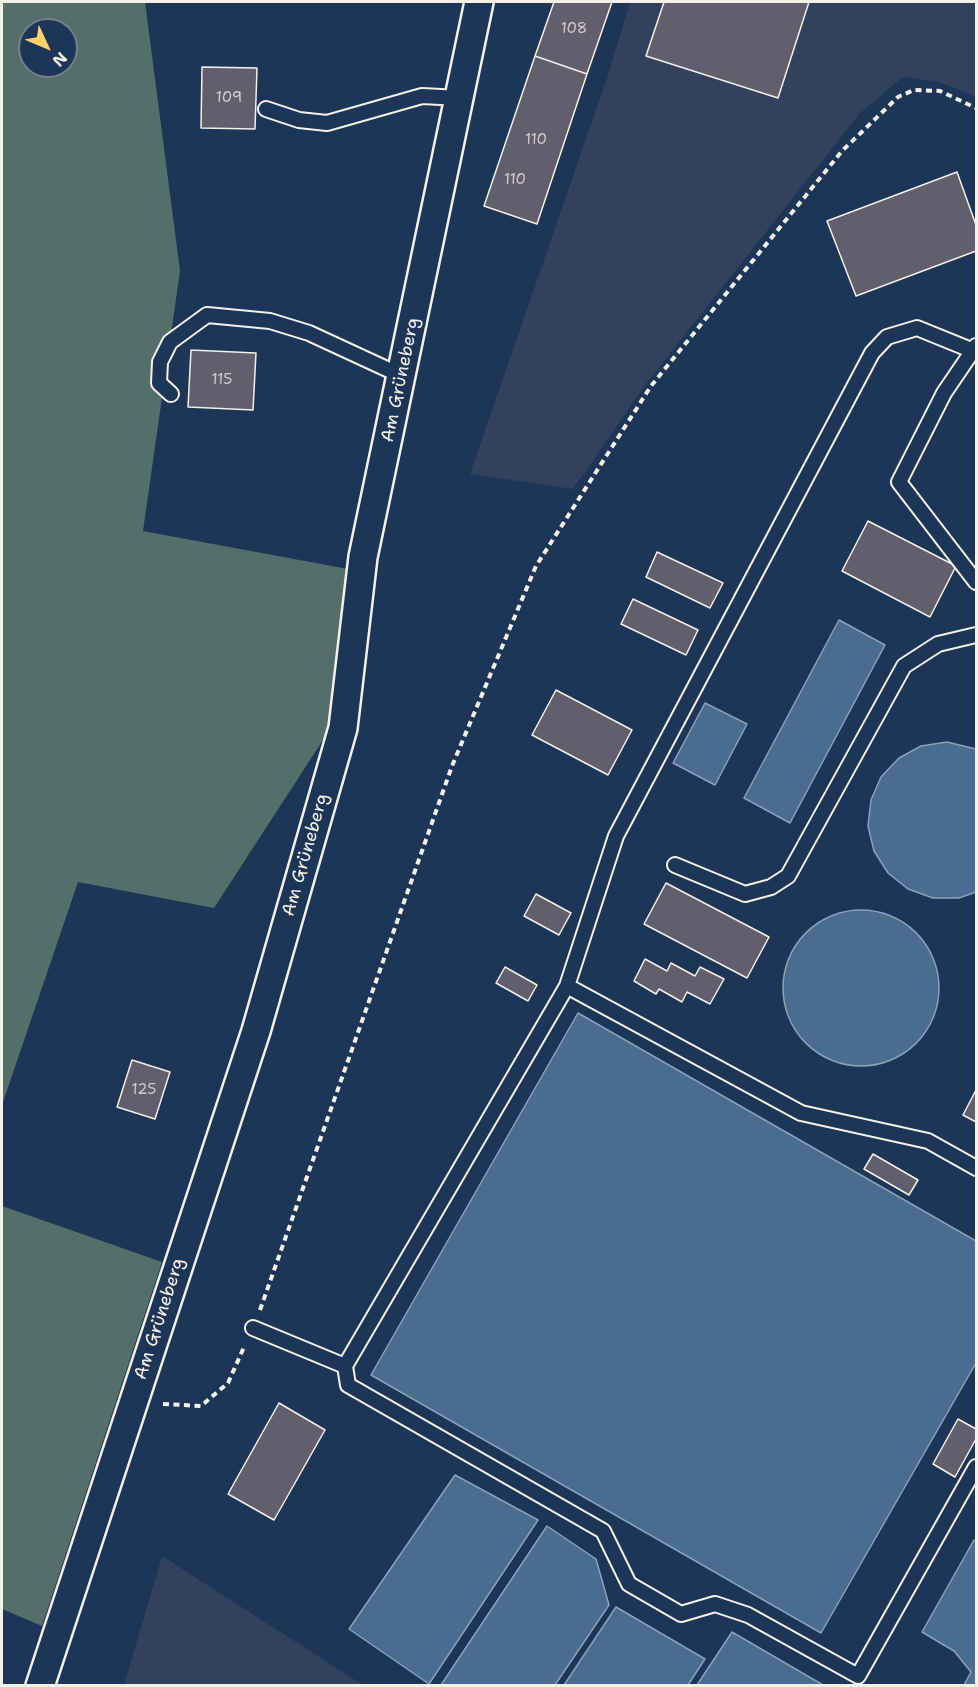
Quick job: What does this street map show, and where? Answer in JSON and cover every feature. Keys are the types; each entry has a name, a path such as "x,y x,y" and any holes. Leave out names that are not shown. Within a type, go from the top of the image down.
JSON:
{"street":[{"name":"Am Grüneberg","path":"40,1686 256,1031 343,728 363,557 460,98 478,2"}],"lane":[{"path":"266,109 299,120 327,123 423,96 460,98"},
{"path":"171,394 159,383 160,362 170,342 207,315 270,321 328,341 402,376"},
{"path":"976,582 899,482 945,393 976,349 917,328 888,337 872,353 616,836 567,986 345,1366 348,1385 603,1531 629,1584 681,1614 715,1605 748,1615 855,1681 976,1467"},
{"path":"675,865 745,894 771,887 788,876 904,666 938,644 976,635"},
{"path":"567,986 801,1113 928,1141 976,1168"},
{"path":"253,1328 345,1366"}],"path":[{"path":"134,1396 161,1403 201,1406 228,1383 253,1328 452,766 536,567 651,386 849,144 898,97 914,90 940,91 976,108"}],"shaded area":[{"path":"630,2 976,2 976,97 939,82 903,77 860,113 646,384 573,489 470,474 607,78"},
{"path":"839,620 885,645 790,823 744,798"},
{"path":"705,703 747,724 715,785 673,763"},
{"path":"947,742 976,749 976,892 959,898 933,898 908,889 888,873 874,851 868,826 871,800 881,777 899,758 921,746"},
{"path":"861,910 876,911 891,916 916,933 933,958 938,973 938,1003 933,1018 916,1043 891,1060 876,1065 861,1066 846,1065 831,1060 806,1043 789,1018 784,1003 783,988 784,973 789,958 806,933 831,916 846,911"},
{"path":"578,1013 976,1241 976,1363 821,1633 371,1375"},
{"path":"455,1475 538,1520 429,1684 349,1629"},
{"path":"547,1526 596,1559 609,1605 555,1685 441,1685"},
{"path":"974,1540 976,1542 976,1685 964,1685 971,1672 954,1651 922,1632"},
{"path":"162,1556 363,1685 124,1685"},
{"path":"616,1607 705,1659 688,1685 564,1685"},
{"path":"732,1632 823,1685 697,1685"}],"green space":[{"path":"2,2 145,2 180,271 143,531 348,569 334,723 214,908 78,882 2,1105"},
{"path":"2,1206 162,1262 42,1626 2,1609"}],"building":[{"path":"554,2 612,2 587,74 535,56"},
{"path":"664,2 809,2 778,98 646,56"},
{"path":"535,56 587,74 537,224 484,206"},
{"path":"202,67 257,68 255,129 201,128"},
{"path":"957,172 976,225 976,251 856,296 827,221"},
{"path":"191,350 256,353 253,410 188,407"},
{"path":"868,521 956,566 930,617 842,571"},
{"path":"657,552 723,583 710,608 646,577"},
{"path":"633,599 698,630 686,655 621,624"},
{"path":"556,690 632,730 608,775 532,735"},
{"path":"666,883 769,937 747,978 644,924"},
{"path":"536,894 571,913 559,935 524,916"},
{"path":"645,959 667,971 671,963 695,976 700,967 724,979 710,1004 687,992 682,1002 659,989 656,994 634,981"},
{"path":"505,967 537,985 528,1001 496,983"},
{"path":"132,1060 170,1072 155,1119 117,1107"},
{"path":"976,1090 976,1122 963,1115"},
{"path":"873,1154 918,1180 909,1195 864,1169"},
{"path":"279,1403 325,1430 274,1520 228,1494"},
{"path":"958,1419 976,1429 976,1439 955,1477 933,1464"}]}
